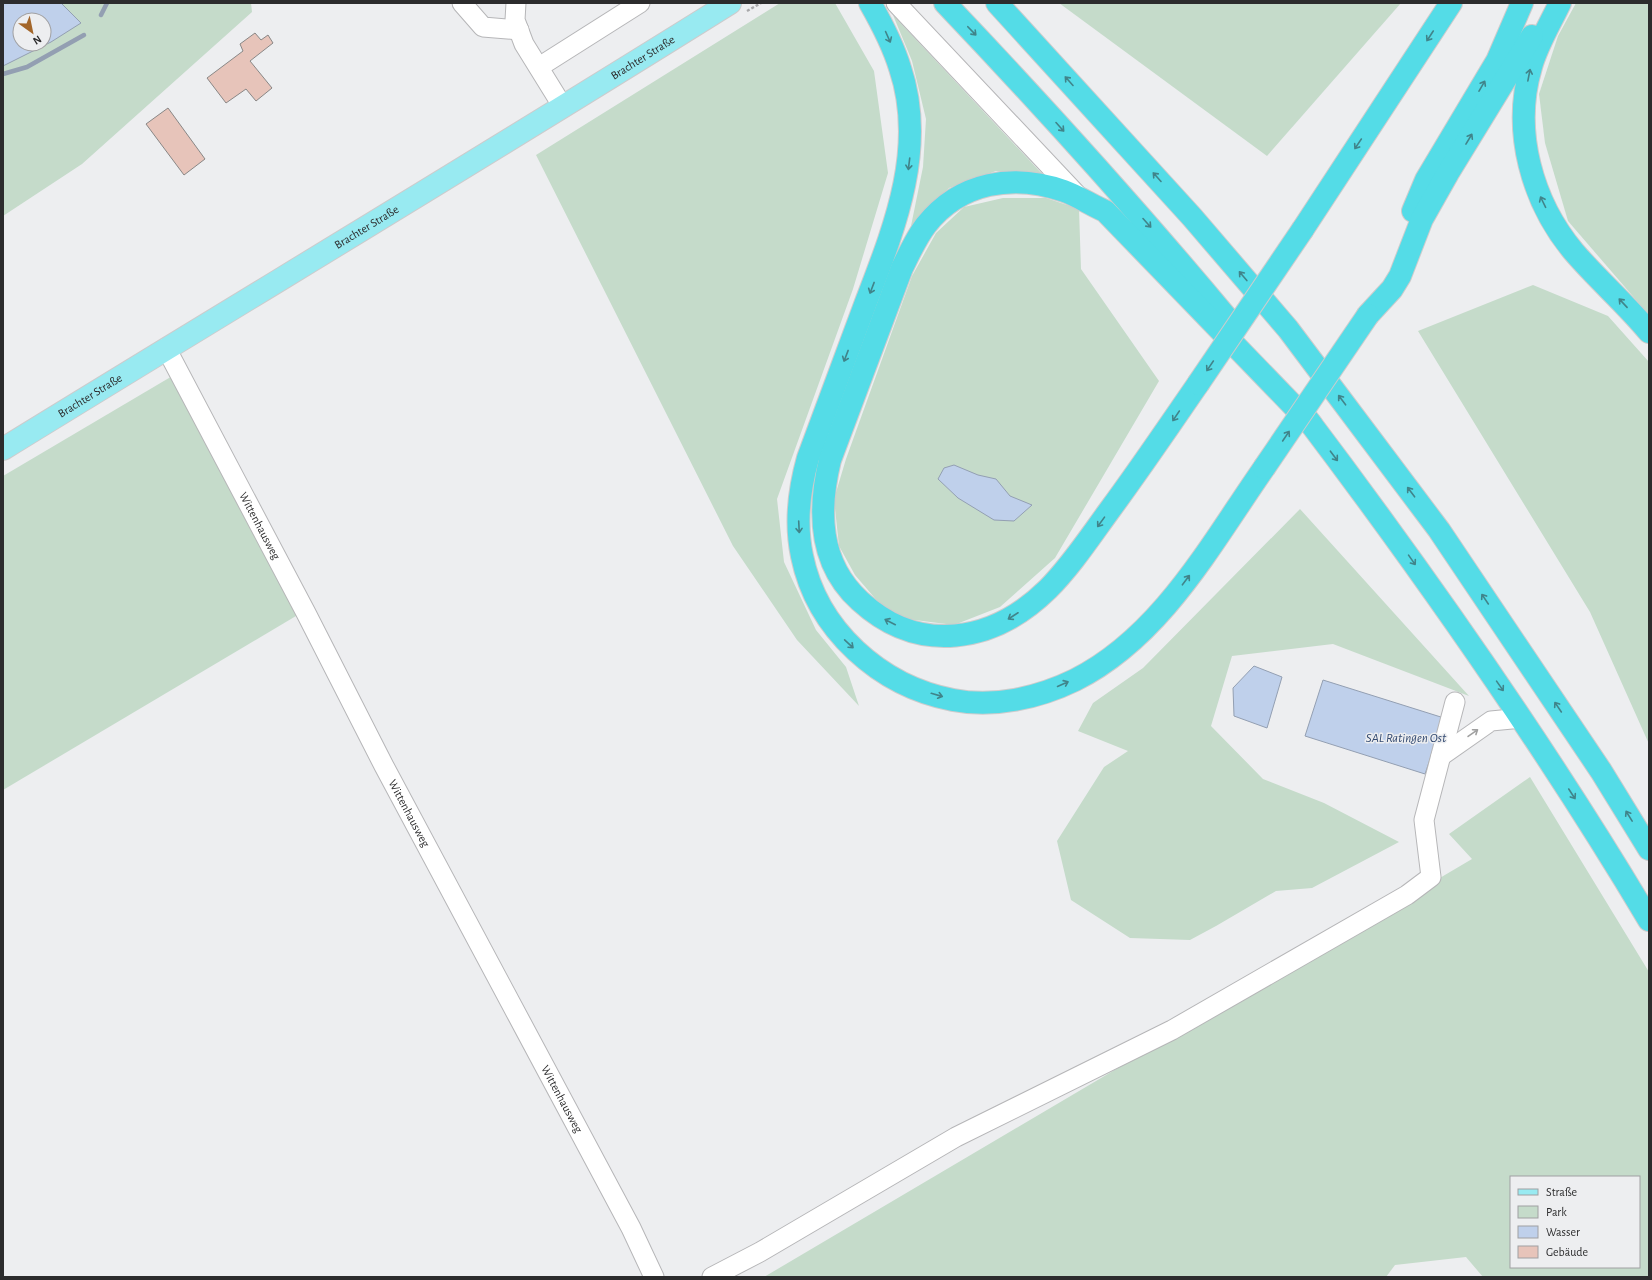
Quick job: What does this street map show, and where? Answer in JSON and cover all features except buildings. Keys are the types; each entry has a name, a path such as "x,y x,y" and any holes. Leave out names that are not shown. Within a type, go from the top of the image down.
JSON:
{"highway":[{"path":"870,3 894,52 901,70 907,96 910,123 910,153 907,180 890,239 808,458 800,488 798,522 802,557 820,605 830,622 861,656 900,682 918,690 954,700 975,702 1013,700 1054,689 1076,679 1116,653 1161,610 1187,578 1368,315 1394,264 1426,180 1497,61 1519,8"},
{"path":"945,3 1003,64 1163,241 1266,366 1311,424 1396,538 1522,718 1576,800 1649,920"},
{"path":"997,3 1192,217 1288,329 1439,530 1601,771 1649,849"},
{"path":"1311,424 1126,232 1105,211 1065,191 1047,186 1024,182 1001,183 979,187 958,197 941,210 926,225 902,268 830,460 822,502 824,530 830,557 838,574 847,587 866,607 879,617 913,632 933,636 953,636 990,628 1009,620 1031,604 1062,574 1132,480 1198,384 1303,229 1451,3"},
{"path":"1368,315 1392,288 1400,276 1422,219 1433,199 1553,3"},
{"path":"1560,3 1531,67 1523,108 1526,152 1535,186 1551,218 1574,252 1649,332"}],"main road":[{"name":"Brachter Straße","path":"3,449 166,348 563,107 730,3"}],"street":[{"path":"462,3 483,27 519,30"},
{"path":"516,3 515,20 524,44 563,107"},
{"path":"539,67 640,3"},
{"path":"896,3 1012,124 1082,200"},
{"name":"Wittenhausweg","path":"166,348 306,613 384,766 631,1228 654,1277"},
{"path":"712,1277 760,1252 956,1137 1172,1030 1407,895 1431,877 1424,820 1456,702"},
{"path":"1441,756 1491,721 1522,718"}],"green space":[{"path":"3,3 251,3 252,12 82,164 3,216"},
{"path":"780,3 835,3 874,71 888,173 853,289 777,499 784,562 816,630 846,667 859,706 797,640 733,546 536,155"},
{"path":"1059,3 1401,3 1267,156"},
{"path":"1576,3 1649,3 1649,315 1568,221 1545,143 1539,94 1558,36"},
{"path":"893,15 1045,177 996,171 949,188 911,226 923,167 926,119 912,61"},
{"path":"1003,198 1046,198 1079,209 1081,269 1159,381 1055,558 1000,607 954,625 907,619 879,603 855,575 839,546 834,499 846,459 912,276 936,233 964,207"},
{"path":"1533,285 1608,316 1649,362 1649,744 1590,612 1418,331"},
{"path":"174,375 301,613 3,790 3,476"},
{"path":"1300,509 1469,696 1333,644 1232,656 1211,726 1263,779 1324,803 1399,842 1312,888 1276,891 1190,940 1130,938 1071,900 1057,841 1104,767 1128,751 1078,731 1093,703 1143,668"},
{"path":"1530,777 1649,972 1649,1277 1483,1277 1466,1257 1395,1265 1386,1277 764,1277 1472,859 1449,834"}],"water":[{"path":"3,3 61,3 81,23 52,41 52,12 12,12 12,52 31,52 3,66"},
{"path":"954,465 978,475 996,479 1010,496 1032,505 1014,521 994,520 958,498 938,479 944,468"},
{"path":"1254,666 1282,677 1267,728 1234,716 1233,688"},
{"name":"SAL Ratingen Ost","path":"1323,680 1444,718 1425,774 1305,736"}],"waterway":[{"path":"101,15 107,3"},
{"path":"3,74 27,67 84,35"}]}
